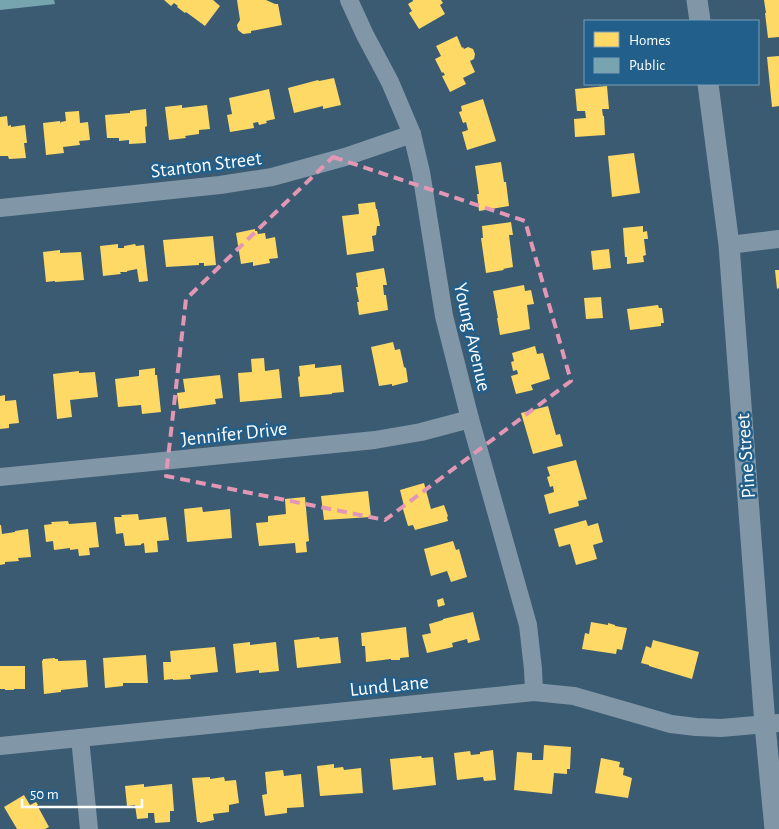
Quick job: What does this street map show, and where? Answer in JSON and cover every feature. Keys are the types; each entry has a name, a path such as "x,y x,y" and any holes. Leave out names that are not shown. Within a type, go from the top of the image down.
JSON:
{"street":[{"name":"Young Avenue","path":"350,0 365,36 390,82 412,134 421,172 444,316 470,419 528,624 534,692"},
{"path":"697,0 700,20"},
{"name":"Pine Street","path":"708,85 729,245 772,724 775,829"},
{"name":"Stanton Street","path":"0,208 220,185 272,177 345,157 412,134"},
{"path":"729,245 779,239"},
{"name":"Jennifer Drive","path":"0,477 375,440 421,432 470,419"},
{"name":"Lund Lane","path":"0,746 534,692 574,696 671,724 721,728 772,724"},
{"path":"80,738 89,829"}],"highlighted area":[{"path":"333,157 525,221 571,381 385,520 166,476 186,299"}],"building: Homes":[{"path":"164,0 213,0 220,6 205,26 174,3 171,6"},
{"path":"237,0 266,0 278,4 282,25 243,34 238,30 237,25 240,20"},
{"path":"413,0 441,0 443,3 440,5 445,14 419,29 409,13 412,11 408,4"},
{"path":"764,0 779,0 779,37 768,38"},
{"path":"457,36 462,48 468,47 473,49 474,59 470,61 475,72 463,78 466,84 450,92 442,76 445,75 435,59 441,56 436,46"},
{"path":"779,56 779,106 772,107 767,57"},
{"path":"334,78 341,105 323,109 323,106 294,113 288,88"},
{"path":"607,86 609,109 602,109 605,135 575,137 574,119 586,118 585,111 577,111 575,89"},
{"path":"269,89 275,119 259,125 258,122 253,123 254,128 230,132 227,115 232,114 229,98"},
{"path":"483,99 496,141 467,150 462,132 468,130 466,122 463,123 459,112 462,111 461,106"},
{"path":"182,105 182,108 207,105 210,129 199,130 199,134 185,136 186,138 169,140 165,107"},
{"path":"146,109 146,143 129,144 129,140 119,141 119,138 107,138 105,115 130,113 130,111"},
{"path":"79,111 80,123 88,122 90,140 79,141 80,145 63,147 64,153 46,155 43,123 60,121 61,124 61,122 66,121 65,112"},
{"path":"7,116 8,126 25,125 27,143 24,143 26,158 9,159 8,156 0,156 0,117"},
{"path":"634,153 640,193 612,197 608,156"},
{"path":"501,162 509,206 479,211 477,194 479,194 475,166"},
{"path":"375,202 380,226 377,226 376,235 372,236 374,251 347,255 342,216 359,214 358,204"},
{"path":"511,222 513,235 509,235 513,267 486,273 481,238 483,238 482,226"},
{"path":"643,226 643,232 647,231 648,239 644,239 646,255 643,256 644,262 627,264 623,228"},
{"path":"255,229 258,234 265,233 266,239 275,237 278,258 269,259 270,263 253,266 253,262 241,264 236,233"},
{"path":"213,236 216,265 204,266 204,263 199,263 199,265 166,267 163,240"},
{"path":"118,244 118,248 135,244 136,246 144,245 148,281 139,282 137,269 120,272 121,274 103,276 100,246"},
{"path":"609,249 611,268 593,270 591,251"},
{"path":"60,250 60,253 81,252 84,280 46,282 43,252"},
{"path":"384,268 387,285 383,285 388,310 359,315 356,273"},
{"path":"775,270 779,270 779,288 777,289"},
{"path":"524,285 525,291 531,290 534,304 527,305 530,329 500,335 493,291"},
{"path":"601,297 603,318 586,319 584,298"},
{"path":"658,305 659,308 662,308 664,323 661,323 661,326 630,330 627,309"},
{"path":"393,342 395,350 400,349 408,382 392,386 392,384 379,386 371,347"},
{"path":"535,346 537,354 543,353 550,379 531,385 533,390 516,394 511,376 518,374 517,370 513,371 511,362 514,361 512,353"},
{"path":"264,358 265,371 279,369 282,398 240,402 238,373 252,372 251,359"},
{"path":"315,364 315,368 341,365 344,392 300,397 299,366"},
{"path":"155,368 161,412 142,414 141,405 118,407 115,379 139,376 139,370"},
{"path":"79,371 79,373 95,372 98,397 70,400 72,417 57,419 53,374"},
{"path":"220,375 223,398 215,399 216,404 179,409 177,393 185,392 183,379"},
{"path":"5,395 5,401 16,400 19,423 9,424 9,428 0,429 0,396"},
{"path":"548,406 556,435 560,434 563,446 533,454 521,413"},
{"path":"576,460 587,499 578,501 579,506 549,514 544,495 554,492 553,486 550,487 547,477 550,476 547,467"},
{"path":"424,483 431,509 444,505 448,521 415,530 413,525 408,526 402,506 404,506 400,490"},
{"path":"368,491 371,517 324,520 321,496"},
{"path":"305,497 309,541 306,542 307,552 296,553 295,543 259,546 256,523 268,522 268,516 286,514 285,499"},
{"path":"202,507 203,512 230,509 232,538 187,542 184,509"},
{"path":"138,514 139,520 166,517 169,540 157,541 158,552 145,553 144,543 141,545 125,546 123,533 116,534 114,517"},
{"path":"586,520 588,526 598,523 603,542 593,545 597,559 576,565 570,544 559,547 554,529"},
{"path":"68,521 69,524 96,522 99,547 89,548 90,555 79,556 78,549 54,550 53,541 46,542 44,525 52,524 51,522"},
{"path":"0,525 2,534 28,529 31,557 18,558 19,561 5,562 5,564 0,565"},
{"path":"453,541 456,550 459,549 467,577 451,582 447,571 431,576 424,549"},
{"path":"443,598 445,605 438,607 437,600"},
{"path":"473,612 480,640 468,643 467,639 452,643 453,647 427,653 422,635 431,633 429,624"},
{"path":"591,622 608,625 608,623 627,628 622,650 617,649 616,654 582,649 585,633 589,634"},
{"path":"406,627 409,657 400,658 400,660 391,659 366,662 365,646 362,646 361,633"},
{"path":"319,637 320,639 338,637 341,663 297,668 294,640"},
{"path":"653,640 699,652 692,679 641,663 646,646 651,648"},
{"path":"250,642 250,645 276,642 279,671 259,673 259,670 236,673 233,644"},
{"path":"215,647 218,672 190,675 191,679 164,680 163,662 171,662 170,651"},
{"path":"146,655 148,683 123,683 123,686 105,688 103,658"},
{"path":"55,658 58,661 86,660 88,687 44,694 42,661 43,659"},
{"path":"0,666 25,666 25,689 0,689"},
{"path":"544,745 571,747 570,769 567,769 567,774 554,773 552,794 514,790 517,752 532,753 532,760 543,760"},
{"path":"493,750 496,780 484,781 483,777 457,780 454,753 470,751 471,755"},
{"path":"421,756 422,758 433,757 436,785 393,790 390,759"},
{"path":"601,758 620,762 619,767 624,768 623,775 632,778 628,798 595,793"},
{"path":"334,764 334,768 343,767 344,770 361,768 363,793 320,796 317,766"},
{"path":"283,770 284,776 301,774 304,807 287,808 287,813 265,816 262,795 267,794 265,772"},
{"path":"210,777 210,779 224,777 225,781 236,780 239,803 229,805 229,812 213,814 214,820 200,823 197,822 192,778"},
{"path":"144,784 144,787 172,784 174,811 170,811 170,822 155,823 154,813 148,813 148,818 137,819 135,805 127,806 125,786"},
{"path":"24,795 30,805 36,802 49,827 45,829 17,829 4,807"}],"building: Public":[{"path":"0,0 54,0 55,4 0,10"}]}
